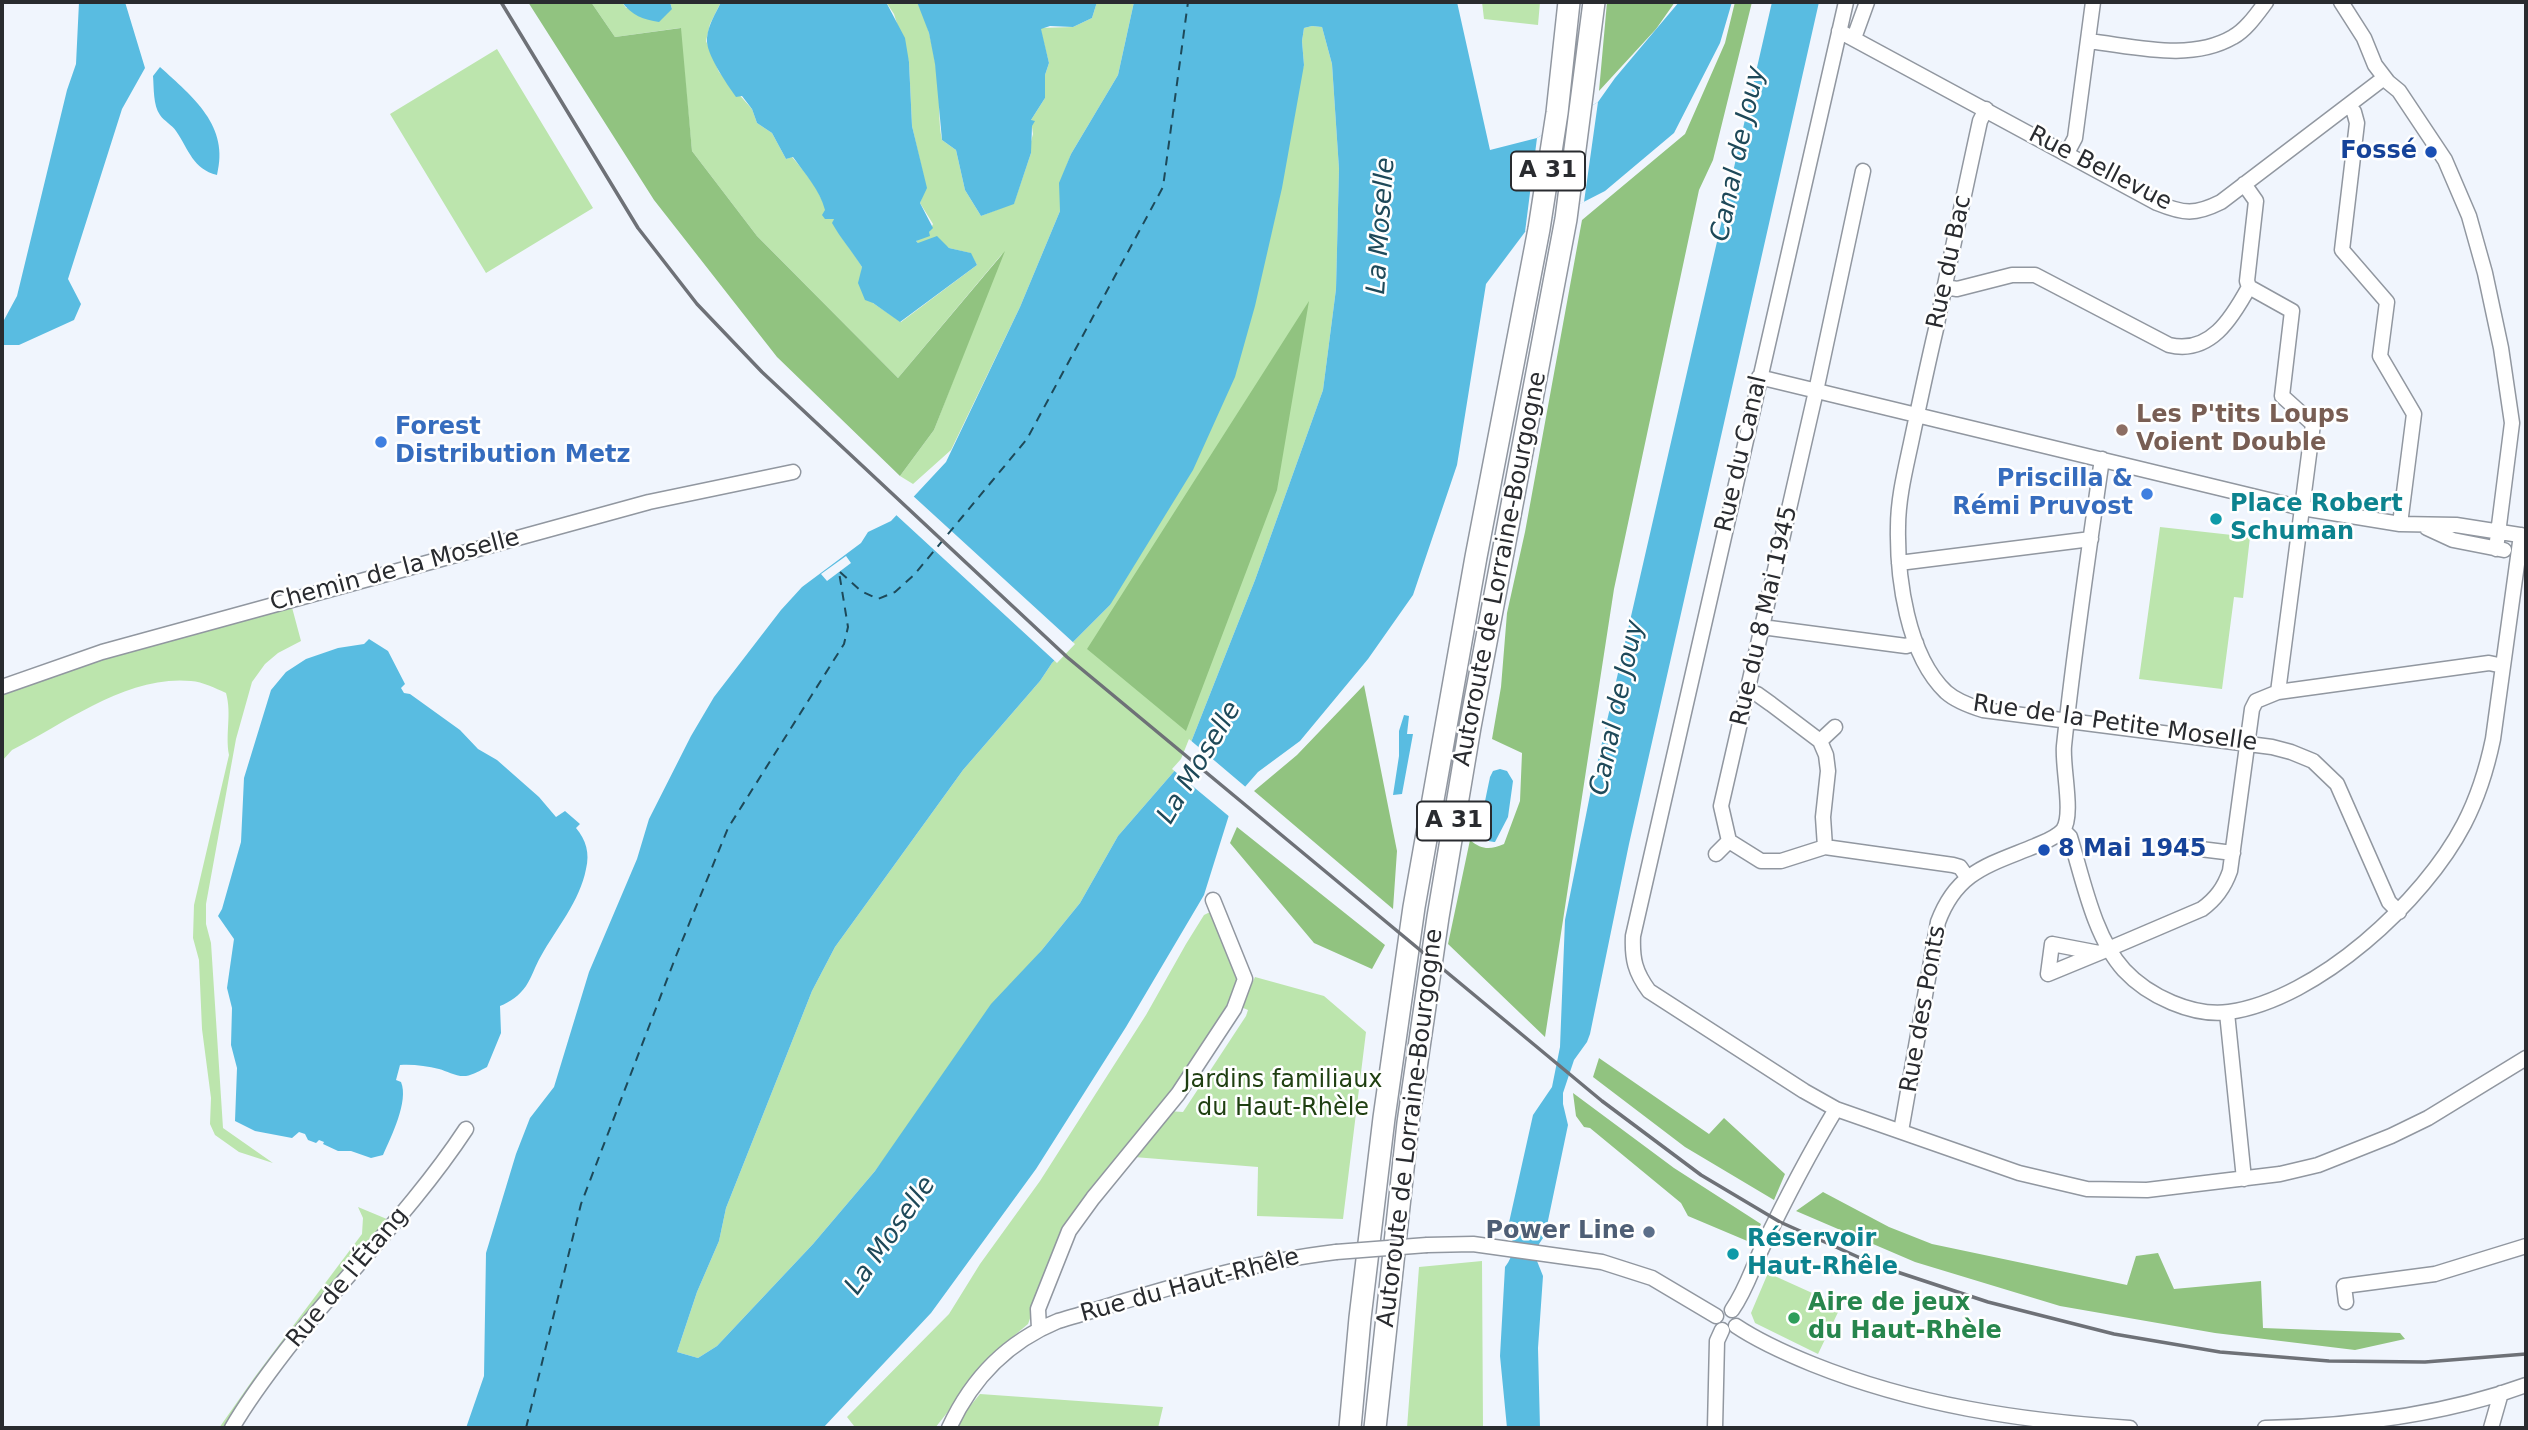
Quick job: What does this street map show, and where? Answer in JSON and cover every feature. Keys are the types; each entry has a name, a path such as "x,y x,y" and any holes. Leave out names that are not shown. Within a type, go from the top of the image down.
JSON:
{"highway":[{"name":"Autoroute de Lorraine-Bourgogne","path":"1350,1428 1384,1118 1414,907 1476,557 1539,229 1557,113 1569,2"},
{"name":"Autoroute de Lorraine-Bourgogne","path":"1375,1428 1408,1123 1438,917 1470,727 1566,219 1594,2"}],"street":[{"name":"Rue du Canal","path":"1846,2 1639,907 1632,956 1639,978 1649,991 1836,1109 2019,1173 2087,1189 2147,1190 2280,1174 2318,1165 2391,1136 2450,1106 2526,1058"},
{"path":"1854,38 1867,2"},
{"path":"2067,153 2075,138 2093,2"},
{"path":"2088,41 2182,51 2208,48 2234,37 2266,2"},
{"path":"2341,2 2357,26 2375,65 2384,78 2399,91 2445,160 2469,216 2485,273 2501,348 2512,423 2496,549"},
{"name":"Rue Bellevue","path":"1839,31 2157,203 2189,213 2204,211 2221,202 2384,78"},
{"path":"2349,106 2357,123 2342,250 2387,302 2380,356 2413,414 2400,524"},
{"name":"Rue du Bac","path":"1917,416 1980,121 1986,109"},
{"name":"Rue du 8 Mai 1945","path":"1729,841 1721,806 1816,391 1863,171"},
{"path":"2244,184 2256,201 2247,281 2249,287 2292,311 2282,396 2313,424 2278,692"},
{"path":"1945,286 1957,289 2012,275 2035,275 2169,345 2180,348 2211,340 2249,287"},
{"path":"1759,377 2302,508 2423,527 2456,525 2524,535 2493,739 2478,792 2463,825 2440,862 2399,912 2368,940 2278,997 2227,1013 2173,1003 2148,990 2104,951 2070,838 2063,830 2067,818 2063,760 2067,722 2102,460"},
{"name":"Rue de la Petite Moselle","path":"1917,416 1901,490 1899,563 1908,616 1916,643 1930,671 1946,692 1983,710 2273,747 2303,756 2331,777 2342,792 2389,902 2399,912"},
{"name":"Chemin de la Moselle","path":"2,687 102,652 649,502 793,472"},
{"path":"2423,527 2453,540 2522,553"},
{"path":"1899,563 2091,539"},
{"path":"1762,627 1906,646 1916,643"},
{"path":"2104,951 2202,909 2216,899 2226,883 2233,853 2252,709 2256,701 2278,692 2489,663 2503,666"},
{"path":"1747,693 1757,695 1771,704 1820,741 1826,755 1828,771 1823,817 1825,847"},
{"path":"1820,741 1835,727"},
{"name":"Rue des Ponts","path":"1901,1131 1938,922 1950,897 1967,877 2063,830"},
{"path":"1716,854 1729,841 1761,861 1781,861 1825,847 1953,865 1960,867 1967,877"},
{"path":"2184,847 2233,853"},
{"path":"1039,1329 1038,1309 1069,1231 1178,1094 1234,1009 1245,979 1213,900"},
{"path":"2227,1013 2244,1179"},
{"path":"1732,1310 1744,1293 1761,1251 1806,1160 1836,1109"},
{"name":"Rue de l'Étang","path":"232,1428 247,1401 306,1325 443,1165 466,1129"},
{"name":"Rue du Haut-Rhêle","path":"949,1428 963,1400 986,1370 1007,1349 1039,1329 1202,1279 1276,1260 1336,1252 1473,1244 1602,1262 1652,1278 1716,1316"},
{"path":"2346,1302 2344,1286 2435,1274 2526,1246"},
{"path":"1732,1310 1726,1309 1716,1316 1717,1326 1729,1328 1835,1373 1926,1401 2050,1422 2130,1428"},
{"path":"1715,1428 1717,1341 1737,1319 1732,1310"},
{"path":"2265,1428 2314,1427 2382,1418 2462,1404 2526,1385"},
{"path":"2491,1428 2501,1393"}],"green space":[{"path":"528,2 591,2 615,37 681,28 692,151 757,236 898,378 1005,251 934,430 900,476 777,357 654,200"},
{"path":"591,2 622,2 626,8 672,9 670,2 721,2 710,24 706,41 719,72 752,109 757,123 772,133 786,159 792,157 814,185 834,219 836,229 862,267 861,275 873,303 901,322 977,265 970,253 949,248 942,243 916,241 929,232 933,224 920,203 926,187 912,126 909,62 894,14 886,2 917,2 922,11 935,63 942,140 956,150 965,190 981,216 1014,203 1031,153 1031,120 1045,98 1045,75 1049,63 1040,28 1073,27 1092,18 1097,2 1134,2 1118,75 1071,154 1060,183 1060,211 1020,307 951,450 913,484 900,476 934,430 1002,254 898,378 757,236 692,151 680,28 615,37"},
{"path":"1482,2 1540,2 1538,25 1484,19"},
{"path":"1607,2 1675,2 1656,29 1599,91"},
{"path":"1735,2 1752,2 1713,160 1699,190 1614,589 1545,1037 1448,944 1470,840 1486,848 1504,844 1520,801 1522,753 1492,739 1501,687 1507,613 1525,532 1582,220 1685,134 1725,43"},
{"path":"1322,27 1332,64 1339,169 1336,289 1323,390 1255,580 1184,760 1118,836 1080,903 875,1171 813,1244 717,1346 698,1358 677,1352 697,1292 719,1241 726,1208 812,991 835,947 963,770 1040,681 1052,663 1110,605 1304,65 1304,28"},
{"path":"497,49 593,208 486,273 390,114"},
{"path":"1309,301 1277,490 1186,731 1087,649"},
{"path":"2160,527 2250,537 2243,598 2234,597 2222,689 2139,679"},
{"path":"290,600 301,641 278,653 265,664 252,682 236,739 206,904 223,1128 273,1163 239,1152 215,1135 210,1124 211,1098 202,1029 199,960 193,938 194,905 229,755 226,693 191,681 144,685 120,693 75,715 12,750 2,761 2,687"},
{"path":"1364,685 1397,851 1393,909 1254,791 1297,755"},
{"path":"1237,827 1385,945 1372,969 1314,943 1230,843"},
{"path":"1210,912 1240,981 1208,1041 1060,1237 1028,1324 997,1350 935,1428 854,1426 847,1417 949,1314 980,1264 1040,1181 1146,1015 1204,915"},
{"name":"Jardins familiaux du Haut-Rhèle","path":"1255,977 1324,996 1366,1032 1343,1219 1257,1216 1258,1167 1134,1157 1168,1111 1183,1112 1246,1016 1248,1010 1241,1007"},
{"path":"1599,1058 1709,1134 1724,1118 1785,1174 1774,1200 1685,1147 1593,1077"},
{"path":"1573,1093 1674,1168 1761,1224 1752,1243 1688,1216 1681,1203 1590,1128 1584,1127 1576,1116"},
{"path":"1823,1192 1889,1227 1932,1244 2127,1285 2136,1256 2158,1253 2174,1289 2261,1281 2263,1328 2400,1333 2405,1339 2355,1350 2215,1333 2060,1306 1915,1262 1796,1211"},
{"path":"358,1207 394,1222 232,1428 219,1428 362,1234 363,1218"},
{"path":"1482,1261 1483,1428 1407,1428 1419,1267"},
{"name":"Aire de jeux du Haut-Rhèle","path":"1768,1273 1841,1306 1818,1354 1755,1323 1751,1313"},
{"path":"980,1394 1163,1407 1158,1428 957,1428 961,1417"}],"water":[{"path":"79,2 125,2 145,68 122,109 68,279 81,304 74,320 19,345 2,345 4,320 17,296 67,90 76,64"},
{"path":"622,2 670,2 672,9 659,22 638,16"},
{"path":"721,2 886,2 905,38 912,126 927,188 920,203 933,228 929,232 930,236 916,241 918,243 937,236 949,248 971,253 977,265 900,322 865,300 858,283 862,267 832,223 834,219 825,219 822,215 825,210 816,189 793,157 786,159 772,133 757,123 752,109 742,96 736,97 709,52 707,38"},
{"path":"917,2 1097,2 1092,18 1073,27 1050,26 1041,29 1049,63 1045,75 1045,98 1031,120 1035,121 1032,126 1031,153 1014,204 981,216 965,190 956,150 942,140 935,64 929,33"},
{"name":"La Moselle","path":"1134,2 1457,2 1490,150 1537,138 1598,102 1679,2 1732,2 1720,43 1674,133 1605,191 1525,232 1486,284 1457,465 1413,595 1368,659 1300,741 1258,772 1244,788 1229,815 1204,895 1126,1027 1036,1169 931,1313 823,1428 466,1428 484,1376 486,1253 516,1154 530,1118 554,1087 589,972 637,859 649,819 714,697 781,610 802,587 861,543 868,532 891,521 946,462 1020,307 1060,211 1059,183 1071,154 1118,75","holes":["1322,27 1332,64 1339,169 1336,289 1323,390 1255,580 1184,760 1118,836 1080,903 1041,951 991,1004 875,1171 813,1244 717,1346 698,1358 677,1352 697,1292 719,1241 726,1208 812,991 835,947 963,770 1040,681 1052,663 1110,605 1193,470 1235,377 1255,306 1282,188 1304,65 1304,28"]},
{"name":"Canal de Jouy","path":"1772,2 1819,2 1629,844 1590,1034 1574,1060 1563,1093 1568,1125 1537,1261 1543,1276 1538,1348 1540,1428 1507,1428 1500,1356 1505,1267 1513,1248 1508,1227 1533,1115 1552,1087 1560,1047 1565,920 1590,795"},
{"path":"160,67 196,101 213,127 220,158 217,175 197,163 176,131 158,111 153,76"},
{"path":"369,639 388,651 405,684 401,688 404,693 410,694 460,730 478,749 497,760 539,797 556,817 565,811 580,824 576,828 585,842 588,858 579,892 528,983 511,1001 500,1006 501,1033 487,1067 471,1075 462,1076 430,1067 400,1065 396,1080 401,1082 403,1099 398,1119 383,1155 371,1158 351,1151 338,1151 319,1140 316,1143 308,1140 305,1134 299,1132 292,1138 255,1131 235,1121 237,1068 231,1045 232,1008 227,988 234,939 218,916 241,842 244,778 271,690 286,672 306,659 338,648 364,644"},
{"path":"1404,715 1409,716 1407,734 1413,734 1402,794 1393,795 1399,756 1399,731"},
{"path":"1493,771 1507,771 1513,781 1508,817 1494,842 1484,839 1482,820 1490,777"}],"pier":[{"path":"1598,102 1584,202 1525,232 1537,138"},
{"path":"911,494 1075,644 1057,663 894,513"},
{"path":"846,556 851,563 827,581 821,574"},
{"path":"1189,739 1248,789 1231,818 1172,769 1181,759"}],"ferry route":[{"path":"840,572 861,591 878,599 895,592 914,575 1027,439 1163,187 1188,2"},
{"path":"526,1428 581,1204 676,956 728,828 844,644 848,627 839,572"}],"railway":[{"path":"501,2 638,228 697,304 762,372 1067,657 1602,1101 1701,1175 1780,1222 1876,1265 1988,1302 2114,1334 2220,1352 2329,1361 2425,1362 2526,1354"}],"place":[{"name":"Fossé","path":"2431,152"},
{"name":"Les P'tits Loups Voient Double","path":"2122,430"},
{"name":"Forest Distribution Metz","path":"381,442"},
{"name":"Priscilla & Rémi Pruvost","path":"2147,494"},
{"name":"Place Robert Schuman","path":"2216,519"},
{"name":"8 Mai 1945","path":"2044,850"},
{"name":"Power Line","path":"1649,1232"},
{"name":"Réservoir Haut-Rhêle","path":"1733,1254"},
{"name":"Aire de jeux du Haut-Rhèle","path":"1794,1318"}]}
